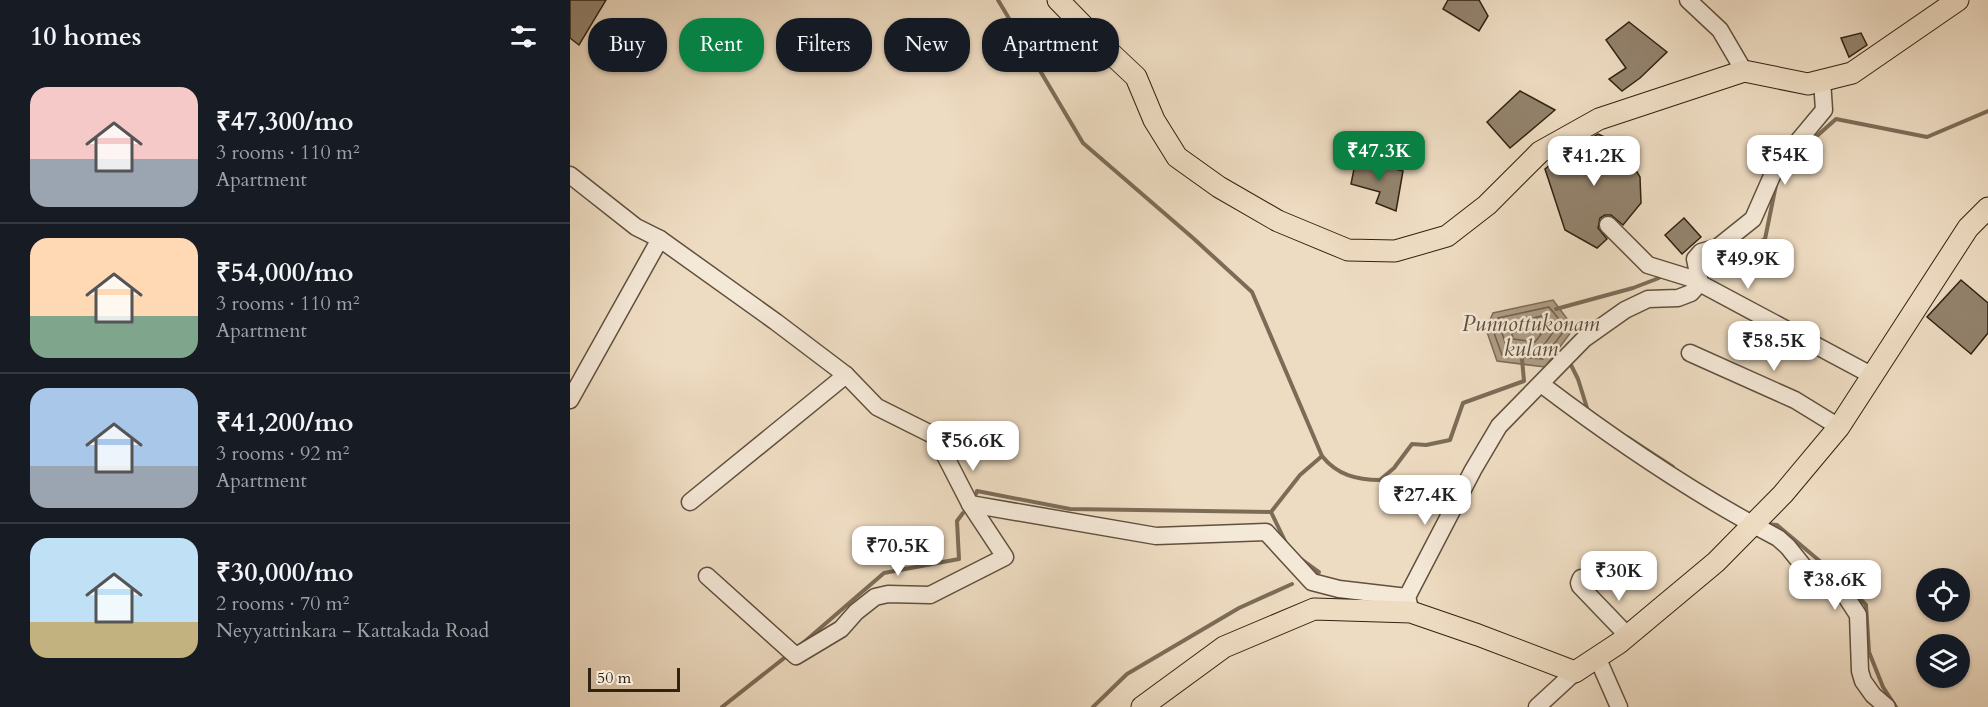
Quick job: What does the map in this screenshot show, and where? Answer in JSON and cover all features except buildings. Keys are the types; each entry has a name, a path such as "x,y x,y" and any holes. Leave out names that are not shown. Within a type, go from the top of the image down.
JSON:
{"main road":[{"path":"1058,0 1136,76 1154,120 1177,157 1220,187 1278,221 1348,250 1395,251 1447,236 1487,205 1540,152 1599,119 1744,71 1808,84 1852,73 1958,0"},
{"path":"1142,707 1224,647 1314,609 1409,605 1478,635 1575,672 1628,636 1716,562 1783,494 1839,427 1968,228 1988,208"}],"street":[{"path":"1689,0 1720,30 1744,71"},
{"path":"1700,284 1695,259 1701,252 1718,247 1753,219 1775,169 1824,110 1822,80"},
{"path":"570,175 636,227 660,239 776,322 846,375 877,407 935,436 970,504 1005,557 930,595 888,594 875,597 856,612 841,629 790,651 707,576"},
{"path":"1608,225 1648,265 1690,278 1873,376"},
{"path":"570,400 660,239"},
{"path":"970,504 1156,536 1266,532 1312,582 1409,605 1473,470 1499,426 1584,339 1625,310 1648,299 1678,298 1691,293 1700,284"},
{"path":"1690,353 1796,400 1839,427"},
{"path":"690,502 846,375"},
{"path":"1541,384 1601,429 1705,498 1778,538 1808,572 1841,589 1858,615 1860,671 1863,681 1873,695 1887,707"},
{"path":"1581,578 1580,586 1628,636"},
{"path":"1597,657 1619,707"},
{"path":"1537,707 1575,672"}],"water":[{"name":"Punnottukonam kulam","path":"1553,300 1574,328 1545,367 1497,361 1486,329 1493,313"}],"waterway":[{"path":"998,0 1083,143 1252,292 1322,456"},
{"path":"1800,151 1836,119 1927,137 1988,111"},
{"path":"1704,268 1765,239 1776,185"},
{"path":"1556,309 1633,288 1659,278"},
{"path":"976,494 977,491 1070,509 1271,512 1300,475 1322,456 1334,468 1348,475 1380,480 1394,468 1412,444 1426,445 1450,440 1463,403 1524,381 1522,359"},
{"path":"1571,365 1588,411"},
{"path":"1627,437 1673,467"},
{"path":"1271,512 1286,543"},
{"path":"803,643 884,573 959,559 957,521 963,513"},
{"path":"1768,524 1777,525 1841,579 1866,605 1869,652 1883,687 1896,707"},
{"path":"1301,559 1319,572 1312,575"},
{"path":"1093,707 1127,674 1239,608 1292,584"},
{"path":"722,707 788,655"}]}
